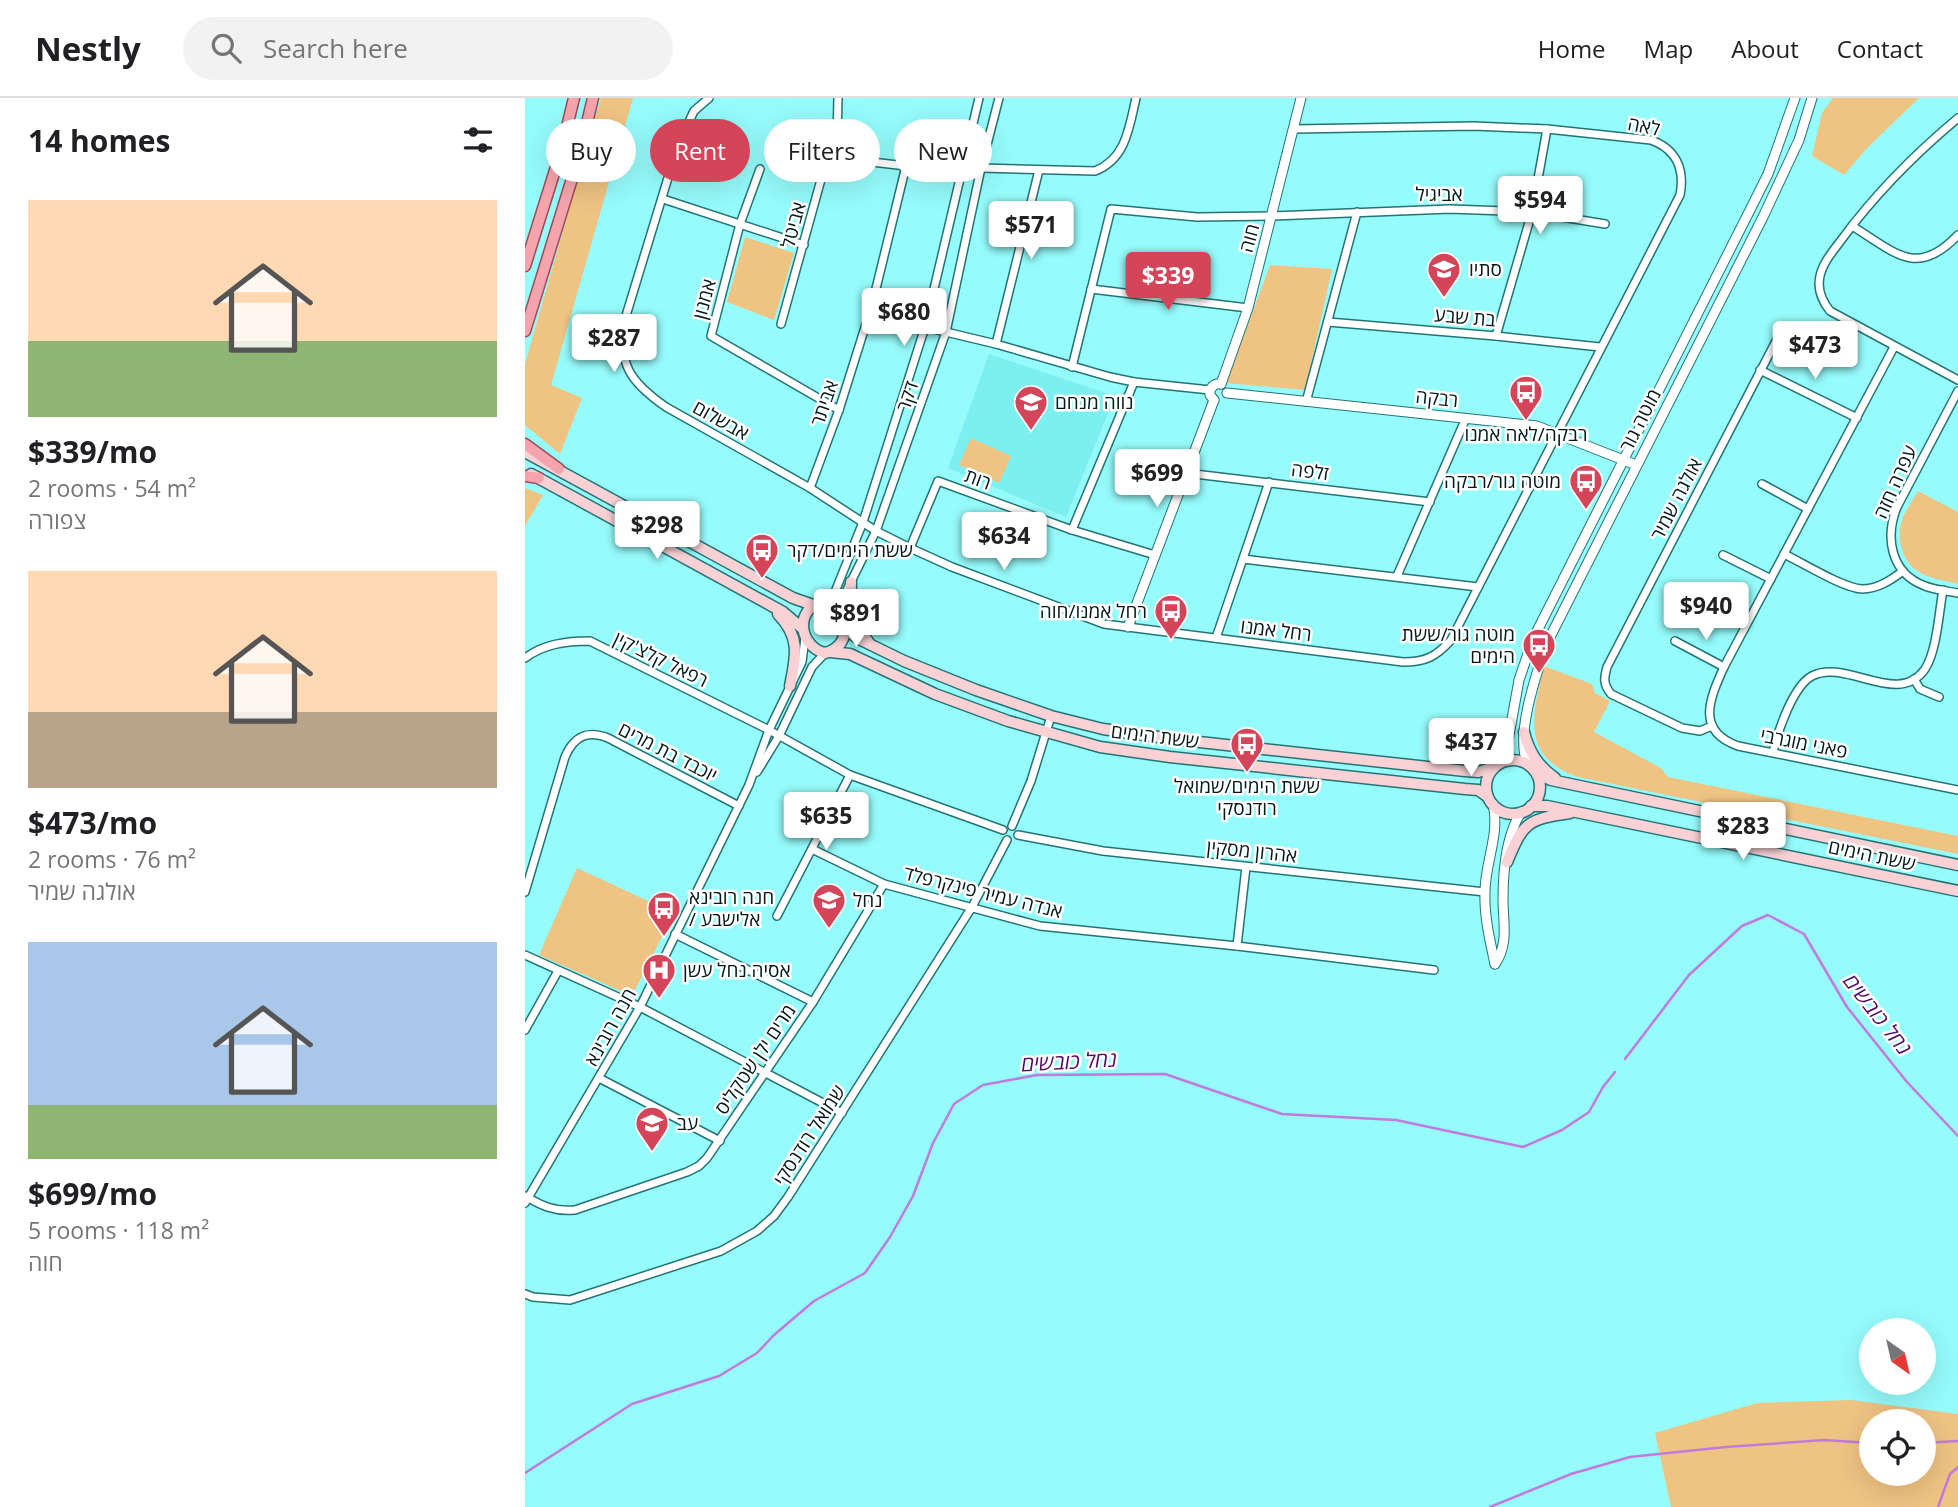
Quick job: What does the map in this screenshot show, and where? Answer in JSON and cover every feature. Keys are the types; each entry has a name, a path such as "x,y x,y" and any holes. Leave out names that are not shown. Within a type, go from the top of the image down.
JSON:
{"main road":[{"path":"525,266 561,151 574,98"},
{"path":"525,331 579,156 593,98"},
{"path":"525,444 559,470"},
{"path":"525,452 793,598 832,605 842,620 844,638 841,644 827,652 810,645 804,632 783,612 539,478 525,474"},
{"path":"851,582 850,601 854,623 873,646"},
{"path":"762,601 779,615 794,638 795,661 790,686"},
{"path":"804,632 805,615 818,604"},
{"name":"ששת הימים","path":"842,620 849,632 873,646 976,691 1051,716 1103,729 1465,771 1478,772 1498,765"},
{"name":"ששת הימים","path":"827,652 851,654 935,694 1045,733 1119,750 1478,790 1491,801"},
{"path":"1524,732 1535,760 1563,783"},
{"path":"1520,761 1528,764 1537,774 1539,791 1526,809 1506,812 1491,801 1487,781 1498,765 1520,761"},
{"name":"ששת הימים","path":"1537,774 1563,783 1958,865"},
{"name":"ששת הימים","path":"1526,809 1547,806 1958,891"},
{"path":"1507,862 1517,837 1531,822 1542,817 1578,812"}],"street":[{"name":"אבשלום","path":"709,98 694,111 687,123 624,328 622,338 628,373 639,387 666,407 810,488 876,531"},
{"path":"838,98 838,119"},
{"name":"דקר","path":"974,119 979,98"},
{"name":"דקר","path":"992,125 999,98"},
{"path":"992,168 1095,171 1106,167 1124,145 1136,98"},
{"name":"חוה","path":"1221,384 1248,308 1301,98"},
{"name":"מוטה גור","path":"1498,765 1506,752 1519,680 1533,639 1762,186 1795,98"},
{"name":"מוטה גור","path":"1528,764 1524,756 1524,732 1533,684 1546,645 1781,180 1802,131 1812,98"},
{"path":"1958,118 1905,165 1852,226 1826,261 1819,277 1823,302 1830,311 1958,380"},
{"name":"לאה","path":"1294,129 1473,126 1548,129 1651,141 1664,145 1674,155 1682,172 1680,195 1557,434"},
{"path":"1496,335 1532,212 1548,129"},
{"name":"אמנון","path":"760,169 740,224 711,336 839,410"},
{"path":"996,344 1039,170"},
{"name":"אביטל","path":"781,324 820,182"},
{"name":"אביתר","path":"810,488 839,410 872,305 902,182"},
{"name":"דקר","path":"818,604 835,592 863,522 925,327 959,182"},
{"name":"דקר","path":"842,620 843,598 876,531 946,332 978,182"},
{"path":"663,199 804,245"},
{"name":"אביגיל","path":"1091,289 1111,209 1197,217 1450,209 1532,212 1605,224"},
{"path":"1306,402 1357,212"},
{"path":"1852,226 1891,250 1923,259 1946,247 1958,235"},
{"path":"1072,367 1091,289 1248,308"},
{"name":"בת שבע","path":"1328,322 1496,335 1600,347"},
{"path":"925,327 1134,382 1210,390"},
{"name":"אולגה שמיר","path":"1712,726 1700,731 1682,729 1611,694 1605,687 1604,678 1607,667 1776,341"},
{"path":"1712,726 1709,709 1724,667 1894,347"},
{"path":"1761,370 1857,418"},
{"path":"1072,530 1134,382"},
{"path":"1221,384 1227,393 1224,400 1214,400 1210,390 1214,385 1221,384"},
{"name":"עפרה חזה","path":"1903,571 1891,549 1891,522 1958,391"},
{"name":"רבקה","path":"1227,393 1537,426 1636,465"},
{"path":"1128,627 1214,400"},
{"path":"1397,576 1466,418"},
{"name":"רחל אמנו","path":"876,531 952,567 1104,624 1418,662 1429,660 1440,653 1451,640 1557,434"},
{"name":"זלפה","path":"1186,473 1430,502"},
{"name":"רות","path":"910,548 938,481 1072,530 1155,555"},
{"path":"1216,638 1269,482"},
{"path":"1762,484 1808,509"},
{"path":"1784,554 1847,585 1861,589 1875,587 1903,571 1926,586 1958,593"},
{"path":"1723,555 1771,579"},
{"path":"1243,559 1478,587"},
{"path":"1773,752 1797,690 1814,675 1838,673 1892,684 1906,683 1925,669 1930,657 1943,590"},
{"name":"חנה רובינא","path":"526,1199 640,1007 739,806 769,730 801,662 804,632"},
{"name":"רפאל קלצ'קין","path":"525,658 549,646 569,641 590,641 779,736"},
{"path":"1675,641 1724,667"},
{"name":"חנה רובינא","path":"749,785 779,736 812,667 827,652"},
{"path":"1914,679 1920,688 1939,697"},
{"path":"1012,825 1018,835 1014,840 1007,840 1002,835 1003,830 1012,825 1031,781 1051,716"},
{"name":"פאני מוגרבי","path":"1712,726 1727,742 1958,790"},
{"name":"יוכבד בת מרים","path":"525,892 565,757 574,741 582,735 590,733 608,738 739,806"},
{"path":"779,736 850,775 1003,830"},
{"path":"777,916 850,775"},
{"path":"1491,801 1496,827 1485,892 1490,944 1495,964 1503,953 1503,896 1510,830 1526,809"},
{"name":"אהרון מסקין","path":"1018,835 1103,851 1485,892"},
{"name":"שמואל רודנסקי","path":"525,1294 570,1300 721,1251 740,1242 774,1216 972,907 1007,840"},
{"name":"אנדה עמיר פינקרפלד","path":"812,849 884,884 1039,926 1434,970"},
{"path":"1237,946 1246,867"},
{"name":"מרים ילן שטקליס","path":"526,1199 560,1212 575,1210 699,1166 720,1141 813,1002 884,884"},
{"path":"675,934 813,1002"},
{"path":"525,955 640,1007 842,1113"},
{"path":"525,1030 558,971"},
{"path":"599,1079 720,1141"}],"shaded area":[{"path":"601,98 633,98 627,119 595,119"},
{"path":"1833,98 1919,98 1868,147 1844,175 1812,156 1822,113"},
{"path":"577,182 609,182 551,385 582,398 560,454 525,425 525,364"},
{"path":"745,237 794,253 774,320 727,302"},
{"path":"1270,265 1332,269 1305,390 1226,383"},
{"name":"נווה מנחם","path":"989,354 1115,396 1066,517 948,468"},
{"path":"971,438 1011,456 999,483 959,465"},
{"path":"525,488 543,495 525,526"},
{"path":"1918,491 1958,512 1958,584 1921,573 1911,566 1904,554 1900,527"},
{"path":"1544,666 1592,684 1595,693 1610,701 1594,732 1661,768 1668,777 1958,836 1958,854 1578,777 1546,758 1538,745 1534,717"},
{"path":"577,868 674,913 632,996 539,955"},
{"path":"1851,1400 1920,1409 1859,1409 1859,1486 1936,1486 1936,1411 1958,1414 1958,1507 1671,1507 1655,1433 1757,1403"}],"waterway":[{"name":"נחל כובשים","path":"1625,1059 1689,975 1742,926 1768,915 1804,934 1847,1007 1907,1082 1958,1136"},
{"name":"נחל כובשים","path":"525,1473 632,1404 719,1376 757,1353 814,1301 865,1273 890,1237 913,1196 933,1143 954,1104 983,1085 1037,1075 1165,1074 1282,1114 1396,1120 1523,1147 1562,1130 1589,1112 1615,1072"},
{"path":"1490,1507 1571,1474 1630,1457 1824,1440 1859,1442"},
{"path":"1936,1442 1958,1441"},
{"path":"1938,1507 1950,1474 1958,1467"}],"place":[{"name":"סתיו","path":"1444,299"},
{"name":"רבקה/לאה אמנו","path":"1526,422"},
{"name":"נווה מנחם","path":"1031,432"},
{"name":"מוטה גור/רבקה","path":"1586,511"},
{"name":"ששת הימים/דקר","path":"762,580"},
{"name":"רחל אמנו/חוה","path":"1171,641"},
{"name":"מוטה גור/ששת הימים","path":"1539,675"},
{"name":"ששת הימים/שמואל רודנסקי","path":"1247,774"},
{"name":"נחל","path":"829,930"},
{"name":"חנה רובינא / אלישבע","path":"664,938"},
{"name":"אסיה נחל עשן","path":"659,1000"},
{"name":"עב","path":"652,1153"}]}
